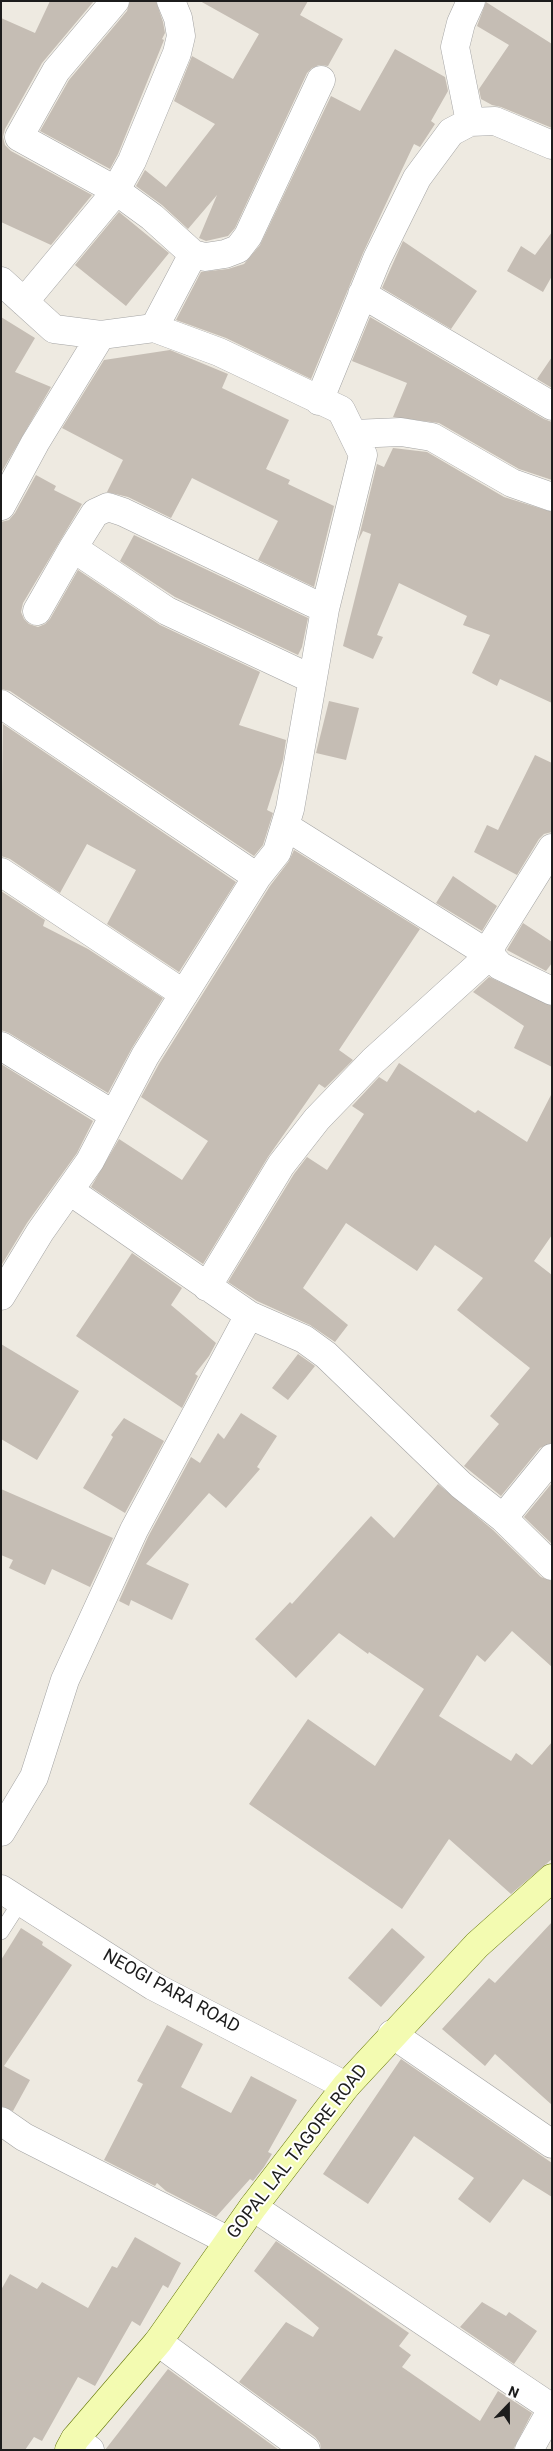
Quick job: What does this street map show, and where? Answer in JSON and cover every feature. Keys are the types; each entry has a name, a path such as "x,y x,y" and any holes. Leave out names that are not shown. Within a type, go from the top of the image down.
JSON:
{"street":[{"path":"115,1 56,71 19,137 115,190 152,217 193,254 205,257 226,254 238,249 248,236 320,80"},
{"path":"24,302 115,190 132,160 177,53 181,36 178,18 171,1"},
{"path":"470,122 455,46 461,23 471,1"},
{"path":"319,401 362,294 417,178 451,132 470,122 495,121 552,145"},
{"path":"154,328 193,254"},
{"path":"1,281 54,329 101,335 154,328 219,352 341,410 363,456 325,609 290,809 277,852 257,877 145,1056 90,1161 40,1232 1,1296"},
{"path":"362,294 552,406"},
{"path":"1,506 35,443 101,335"},
{"path":"352,434 401,432 432,437 512,483 552,497"},
{"path":"38,611 95,513 108,508 124,512 325,609"},
{"path":"73,548 167,611 312,679"},
{"path":"1,704 257,877"},
{"path":"285,826 490,955 500,966 552,991"},
{"path":"207,1287 281,1165 317,1119 373,1060 490,955 492,944 552,848"},
{"path":"1,872 184,994"},
{"path":"1,1046 114,1115"},
{"path":"70,1191 207,1287 249,1314 304,1339 326,1355 460,1485 503,1518 552,1566"},
{"path":"1,1832 34,1777 65,1680 134,1530 249,1314"},
{"path":"503,1518 552,1458"},
{"name":"GOPAL LAL TAGORE ROAD","path":"78,2446 158,2342 253,2207 346,2086 392,2034 477,1946 552,1878"},
{"name":"NEOGI PARA ROAD","path":"11,1895 152,1986 346,2086"},
{"path":"392,2034 552,2144"},
{"path":"1,2121 24,2137 228,2241"},
{"path":"253,2207 552,2408 528,2450"},
{"path":"158,2342 306,2450"}],"lane":[{"path":"1,1932 11,1895"}],"building":[{"path":"50,1 94,1 42,63 5,129 3,137 5,145 11,151 92,195 51,245 1,222 1,18 35,33"},
{"path":"130,1 156,1 165,33 162,39 164,40 118,154 110,169 40,131 69,80 127,11"},
{"path":"200,1 308,1 300,15 343,39 328,66 319,65 307,73 235,228 228,236 206,241 199,238 217,195 188,229 162,205 136,186 145,170 166,187 215,124 174,101 192,56 233,79 259,34"},
{"path":"486,2 552,44 552,128 481,99 479,89 509,45 477,26"},
{"path":"395,49 445,77 448,91 431,121 435,124 420,147 414,144 363,253 311,379 226,338 176,320 201,272 228,269 244,264 260,245 331,96 360,111"},
{"path":"119,212 169,253 126,306 75,265"},
{"path":"552,232 552,276 543,292 507,271 521,246 535,255"},
{"path":"403,241 477,291 451,329 382,288"},
{"path":"1,317 35,338 15,372 51,387 1,473"},
{"path":"370,317 552,422 552,480 519,469 439,423 393,417 407,383 352,361"},
{"path":"170,350 228,374 222,388 289,420 266,469 290,480 288,484 334,506 314,587 258,560 278,521 192,478 171,518 128,497 107,492 123,460 62,428 104,360"},
{"path":"552,357 552,388 537,379"},
{"path":"393,448 427,452 504,497 552,512 552,703 500,679 497,686 472,673 490,635 463,625 467,616 399,583 377,635 383,637 373,659 343,646 371,534 363,531 358,541 377,464 384,467"},
{"path":"36,475 56,486 54,490 82,504 23,603 21,612 29,624 38,627 50,619 78,570 160,625 260,672 239,725 286,740 283,760 267,810 273,813 263,845 254,856 10,691 1,689 1,522 9,520 15,513"},
{"path":"134,535 308,618 302,647 298,655 175,597 120,561"},
{"path":"329,701 359,708 346,760 316,753"},
{"path":"3,724 236,882 179,972 107,924 136,870 87,844 60,893 10,859 1,856"},
{"path":"535,755 552,763 552,832 544,834 539,839 517,875 474,852 487,825 498,830"},
{"path":"294,850 420,929 339,1050 353,1060 325,1088 319,1084 268,1157 203,1264 91,1187 119,1139 182,1180 208,1141 141,1097 159,1064 270,886 289,861"},
{"path":"453,876 497,906 482,931 436,903"},
{"path":"1,891 45,920 43,926 88,949 163,998 132,1048 108,1093 1,1030"},
{"path":"523,923 552,942 552,963 546,971 507,950"},
{"path":"489,977 552,1006 552,1067 514,1048 524,1026 473,992"},
{"path":"399,1063 475,1113 478,1110 527,1142 552,1093 552,1235 534,1261 552,1275 552,1443 540,1448 501,1496 464,1466 499,1424 490,1416 530,1368 457,1310 483,1278 435,1245 417,1271 346,1223 303,1288 348,1325 335,1342 310,1325 257,1301 228,1282 294,1174 307,1157 327,1170 364,1114 352,1106 379,1077 387,1082"},
{"path":"1,1064 93,1121 77,1153 27,1223 1,1266"},
{"path":"132,1253 182,1288 171,1305 216,1343 195,1374 198,1376 182,1408 76,1336"},
{"path":"1,1344 79,1391 37,1460 1,1439"},
{"path":"298,1354 315,1366 288,1400 272,1388"},
{"path":"241,1413 277,1436 257,1467 260,1469 226,1508 209,1493 146,1564 189,1584 172,1620 131,1600 129,1606 119,1601 148,1537 191,1457 200,1463 218,1433 224,1439"},
{"path":"124,1418 164,1441 125,1513 83,1488 113,1437 111,1435"},
{"path":"552,1483 552,1544 524,1517"},
{"path":"438,1484 493,1530 541,1577 552,1581 552,1667 512,1631 485,1662 477,1655 439,1716 511,1761 516,1753 532,1765 552,1742 552,1859 511,1894 449,1839 402,1909 249,1804 308,1719 375,1766 424,1689 369,1652 368,1654 339,1633 296,1678 255,1639 290,1602 292,1604 371,1516 394,1538"},
{"path":"1,1489 113,1538 90,1587 52,1569 45,1585 9,1568 13,1560 1,1555"},
{"path":"552,1922 552,2105 495,2054 485,2066 442,2029 489,1978 495,1983"},
{"path":"21,1928 43,1942 42,1945 72,1965 4,2066 30,2080 13,2111 1,2106 1,1960"},
{"path":"392,1928 425,1957 381,2007 348,1978"},
{"path":"167,2025 203,2044 181,2087 231,2113 251,2076 297,2100 268,2152 272,2154 264,2167 253,2181 250,2179 216,2217 166,2191 157,2183 155,2186 104,2160 143,2084 137,2081"},
{"path":"401,2059 552,2163 552,2197 523,2179 490,2223 458,2199 474,2178 414,2136 368,2204 323,2174"},
{"path":"135,2237 181,2263 168,2288 163,2285 140,2326 132,2321 95,2386 78,2377 42,2441 34,2437 25,2450 1,2450 1,2290 10,2274 37,2289 42,2282 88,2308 112,2266 117,2268"},
{"path":"276,2241 409,2333 399,2346 411,2355 402,2367 480,2421 498,2391 532,2413 513,2450 321,2450 320,2443 315,2437 239,2382 286,2322 313,2337 319,2328 254,2271"},
{"path":"482,2302 506,2316 509,2312 537,2331 514,2364 460,2327"},
{"path":"168,2369 279,2450 105,2450"}]}
